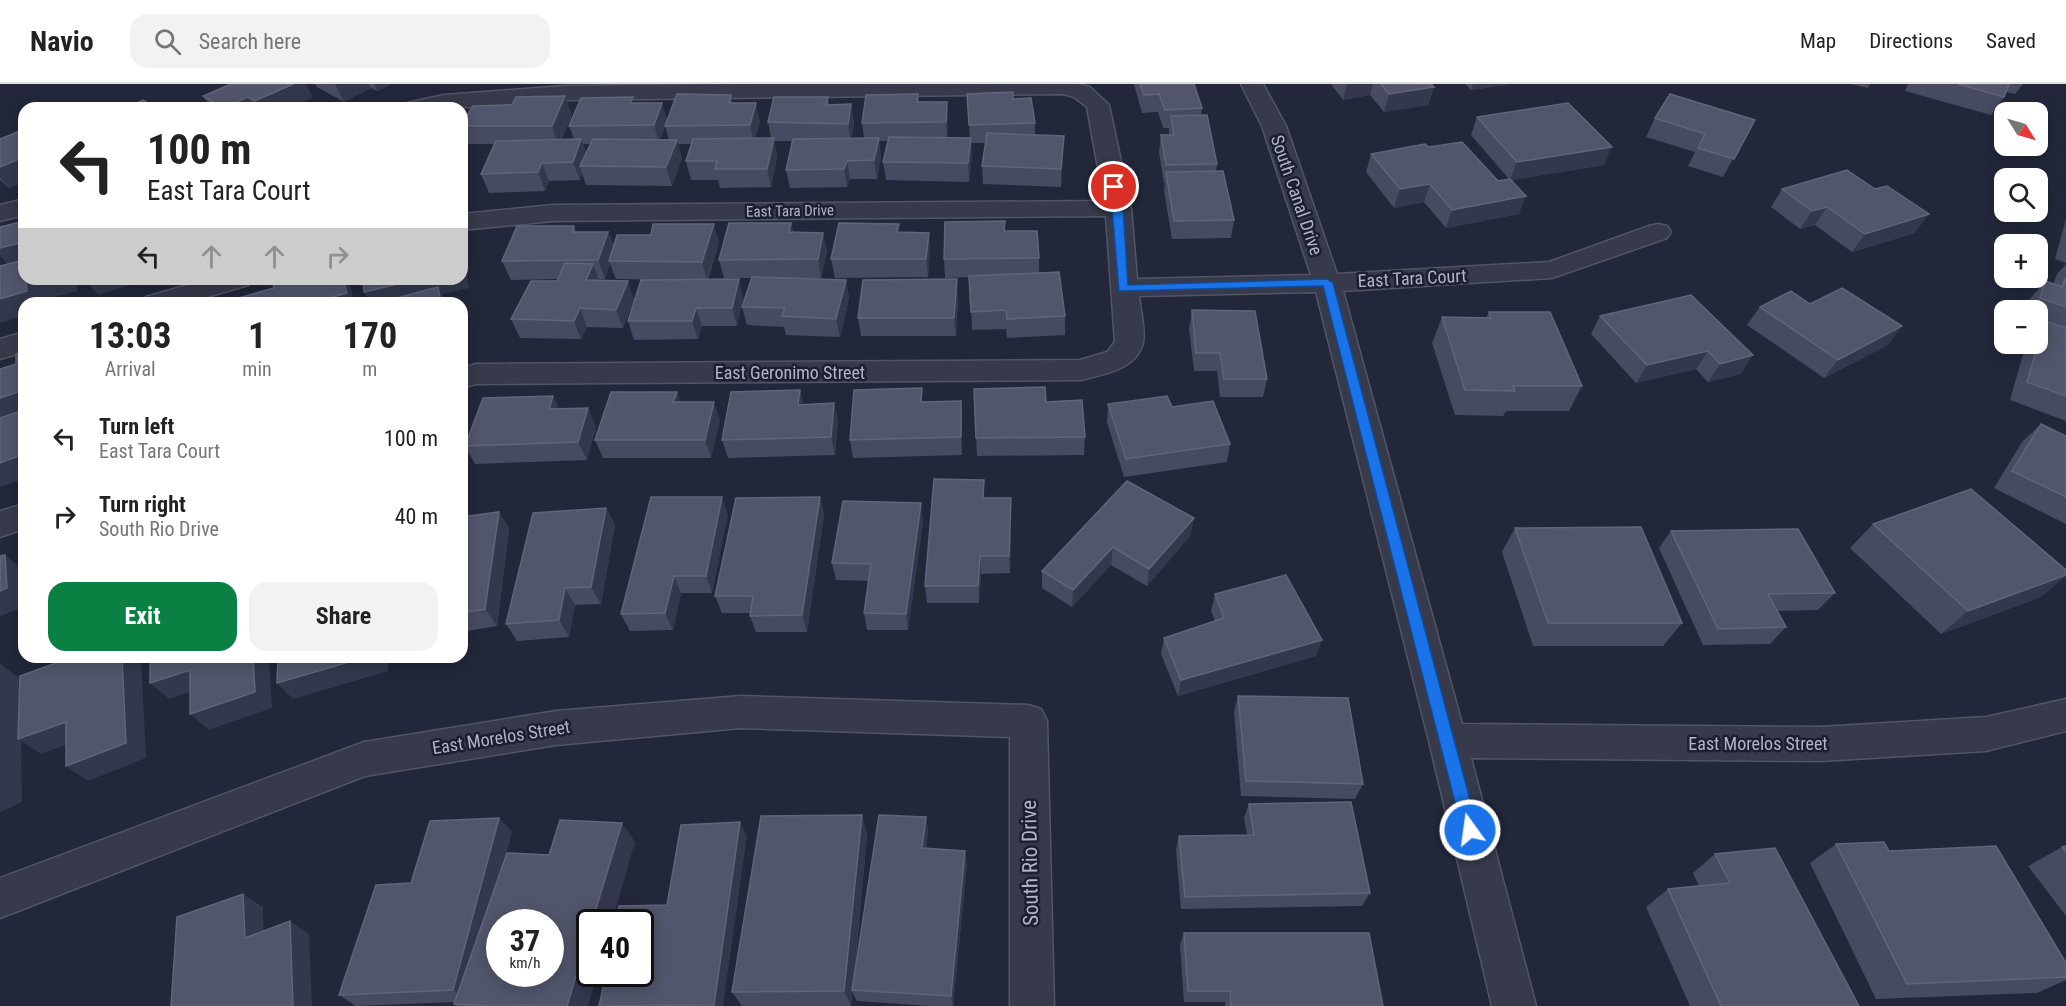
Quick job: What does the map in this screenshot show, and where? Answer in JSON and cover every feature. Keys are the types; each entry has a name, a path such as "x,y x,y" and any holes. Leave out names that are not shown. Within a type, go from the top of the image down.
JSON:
{"street":[{"name":"South Canal Drive","path":"1252,84 1274,126 1327,283 1448,741 1514,1006"},
{"path":"444,102 564,93 1064,87 1082,92 1098,105 1118,208 1123,288"},
{"path":"0,213 18,208"},
{"name":"East Tara Drive","path":"468,221 553,213 1118,208"},
{"name":"East Tara Court","path":"1123,288 1327,283 1552,270 1658,232"},
{"path":"177,297 218,285"},
{"name":"East Geronimo Street","path":"468,376 476,374 1081,370 1117,359 1129,343 1123,288"},
{"path":"0,349 18,344"},
{"path":"0,524 18,518"},
{"name":"East Morelos Street","path":"0,898 363,759 556,728 741,712 1028,721"},
{"name":"East Morelos Street","path":"1448,741 1821,744 1986,734 2066,715"},
{"name":"South Rio Drive","path":"1028,721 1032,1006"}],"building":[{"path":"231,84 293,84 255,101 248,97 237,102 213,102 203,96"},
{"path":"1140,84 1194,84 1202,108 1165,110 1159,94 1144,95"},
{"path":"1381,84 1431,84 1434,87 1389,94"},
{"path":"1958,84 2009,84 2004,97"},
{"path":"1013,92 1013,99 1031,98 1035,123 969,125 967,94"},
{"path":"677,94 731,95 729,103 756,103 750,125 665,126"},
{"path":"918,94 917,102 947,102 946,122 862,123 866,95"},
{"path":"1670,94 1755,120 1734,159 1698,148 1705,134 1655,118"},
{"path":"565,96 552,126 468,126 468,114 473,106 512,105 516,97"},
{"path":"633,97 630,103 662,103 654,125 569,126 581,98"},
{"path":"774,97 828,97 826,105 851,104 848,124 768,122"},
{"path":"1568,103 1612,147 1517,162 1477,117"},
{"path":"1207,115 1217,164 1166,165 1161,135 1174,135 1171,116"},
{"path":"18,132 18,160 0,167 0,139"},
{"path":"987,133 1064,136 1061,169 982,166"},
{"path":"889,137 971,138 968,163 883,162"},
{"path":"774,138 767,169 715,169 717,161 686,161 693,139"},
{"path":"879,138 874,160 847,161 844,169 786,170 793,139"},
{"path":"581,139 573,162 542,163 538,172 481,174 496,141"},
{"path":"593,139 677,140 666,167 580,166"},
{"path":"1462,142 1498,181 1510,179 1526,196 1452,210 1430,184 1400,189 1371,154 1425,144 1429,147"},
{"path":"1847,170 1875,189 1887,186 1929,214 1865,234 1827,207 1812,211 1782,189"},
{"path":"1223,171 1234,220 1174,221 1166,172"},
{"path":"1005,221 1004,231 1037,231 1039,258 944,259 945,222"},
{"path":"18,222 18,244 0,248 0,227"},
{"path":"729,223 791,223 789,232 823,233 818,259 719,260"},
{"path":"839,223 899,224 897,232 929,233 926,259 831,259"},
{"path":"653,224 714,224 702,262 609,261 617,235 651,235"},
{"path":"517,226 574,226 572,232 608,232 598,260 502,261"},
{"path":"18,262 18,285 26,285 27,291 0,299 0,266"},
{"path":"565,263 593,264 586,280 628,281 616,310 580,308 574,321 511,319 531,281 557,281"},
{"path":"1059,272 1065,316 1007,319 1006,310 971,312 969,276"},
{"path":"752,277 846,280 836,319 782,316 785,308 742,307"},
{"path":"2066,277 2066,307 2040,298 2043,288 2048,288 2048,282 2062,287"},
{"path":"739,279 732,308 696,308 692,321 628,321 641,280"},
{"path":"957,279 954,318 858,318 863,280"},
{"path":"273,285 344,285 347,293 333,297 242,297 274,288"},
{"path":"363,285 394,285 364,292"},
{"path":"438,287 440,297 400,297"},
{"path":"1842,288 1902,326 1838,360 1760,307 1791,291 1810,304"},
{"path":"1691,295 1753,355 1720,364 1708,351 1647,365 1600,316"},
{"path":"1192,310 1255,311 1267,379 1224,379 1220,353 1196,353"},
{"path":"1489,312 1550,312 1582,386 1513,386 1515,391 1465,390 1442,317 1491,318"},
{"path":"2048,322 2066,328 2066,396 2027,382 2035,354 2048,354"},
{"path":"18,353 18,392 0,398 0,369 16,364 16,354"},
{"path":"1045,387 1046,402 1082,400 1085,437 976,438 974,389"},
{"path":"922,388 921,402 961,401 961,437 850,440 854,390"},
{"path":"800,390 798,405 834,403 831,437 722,440 731,392"},
{"path":"611,392 677,392 673,402 714,402 705,440 595,440"},
{"path":"553,396 549,409 588,408 578,442 468,446 468,438 483,398"},
{"path":"1167,396 1172,407 1213,401 1230,444 1126,459 1108,404"},
{"path":"18,412 18,456 0,463 0,418"},
{"path":"2041,424 2066,436 2066,497 2012,471"},
{"path":"934,479 984,480 983,498 1011,498 1009,556 980,556 978,586 925,586"},
{"path":"1127,481 1194,518 1149,569 1113,547 1073,590 1042,571"},
{"path":"1971,489 2066,570 2066,575 1968,611 1873,524"},
{"path":"651,497 722,497 706,576 674,576 665,613 621,614"},
{"path":"820,497 802,615 750,616 753,596 715,596 736,498"},
{"path":"843,501 921,503 906,614 864,613 871,564 832,563"},
{"path":"606,508 591,587 565,588 559,620 506,624 533,513"},
{"path":"499,512 485,609 468,612 468,516"},
{"path":"1641,527 1682,623 1548,623 1515,528"},
{"path":"1798,529 1835,593 1768,594 1786,627 1718,629 1671,531"},
{"path":"5,555 7,588 0,591 0,556"},
{"path":"1286,575 1322,640 1181,680 1164,638 1224,618 1215,594"},
{"path":"56,663 122,663 126,743 66,766 66,722 18,739 20,676"},
{"path":"150,663 253,663 255,692 190,714 190,670 150,683"},
{"path":"278,663 345,663 277,683"},
{"path":"1238,696 1348,698 1363,784 1246,781"},
{"path":"1351,802 1370,893 1185,897 1179,836 1254,835 1249,804"},
{"path":"862,815 844,991 732,992 761,816"},
{"path":"879,815 926,817 922,848 965,851 951,996 852,990"},
{"path":"499,818 453,990 339,995 376,885 411,883 430,821"},
{"path":"560,820 622,823 596,909 576,909 576,976 567,1006 454,1004 486,913 486,987 564,987 564,909 487,909 507,853 549,855"},
{"path":"740,822 714,1005 599,1006 603,987 654,987 654,909 618,909 619,906 667,905 681,825"},
{"path":"1884,842 1889,851 1996,846 2066,963 2066,977 1907,984 1836,844"},
{"path":"1775,848 1859,1006 1721,1006 1668,889 1730,883 1715,854"},
{"path":"243,894 245,938 290,921 293,1006 171,1006 177,917"},
{"path":"1184,933 1369,933 1383,1006 1231,1006 1230,991 1188,991"}],"route":[{"path":"1114,187 1118,208 1123,288 1327,283 1470,830"}]}
